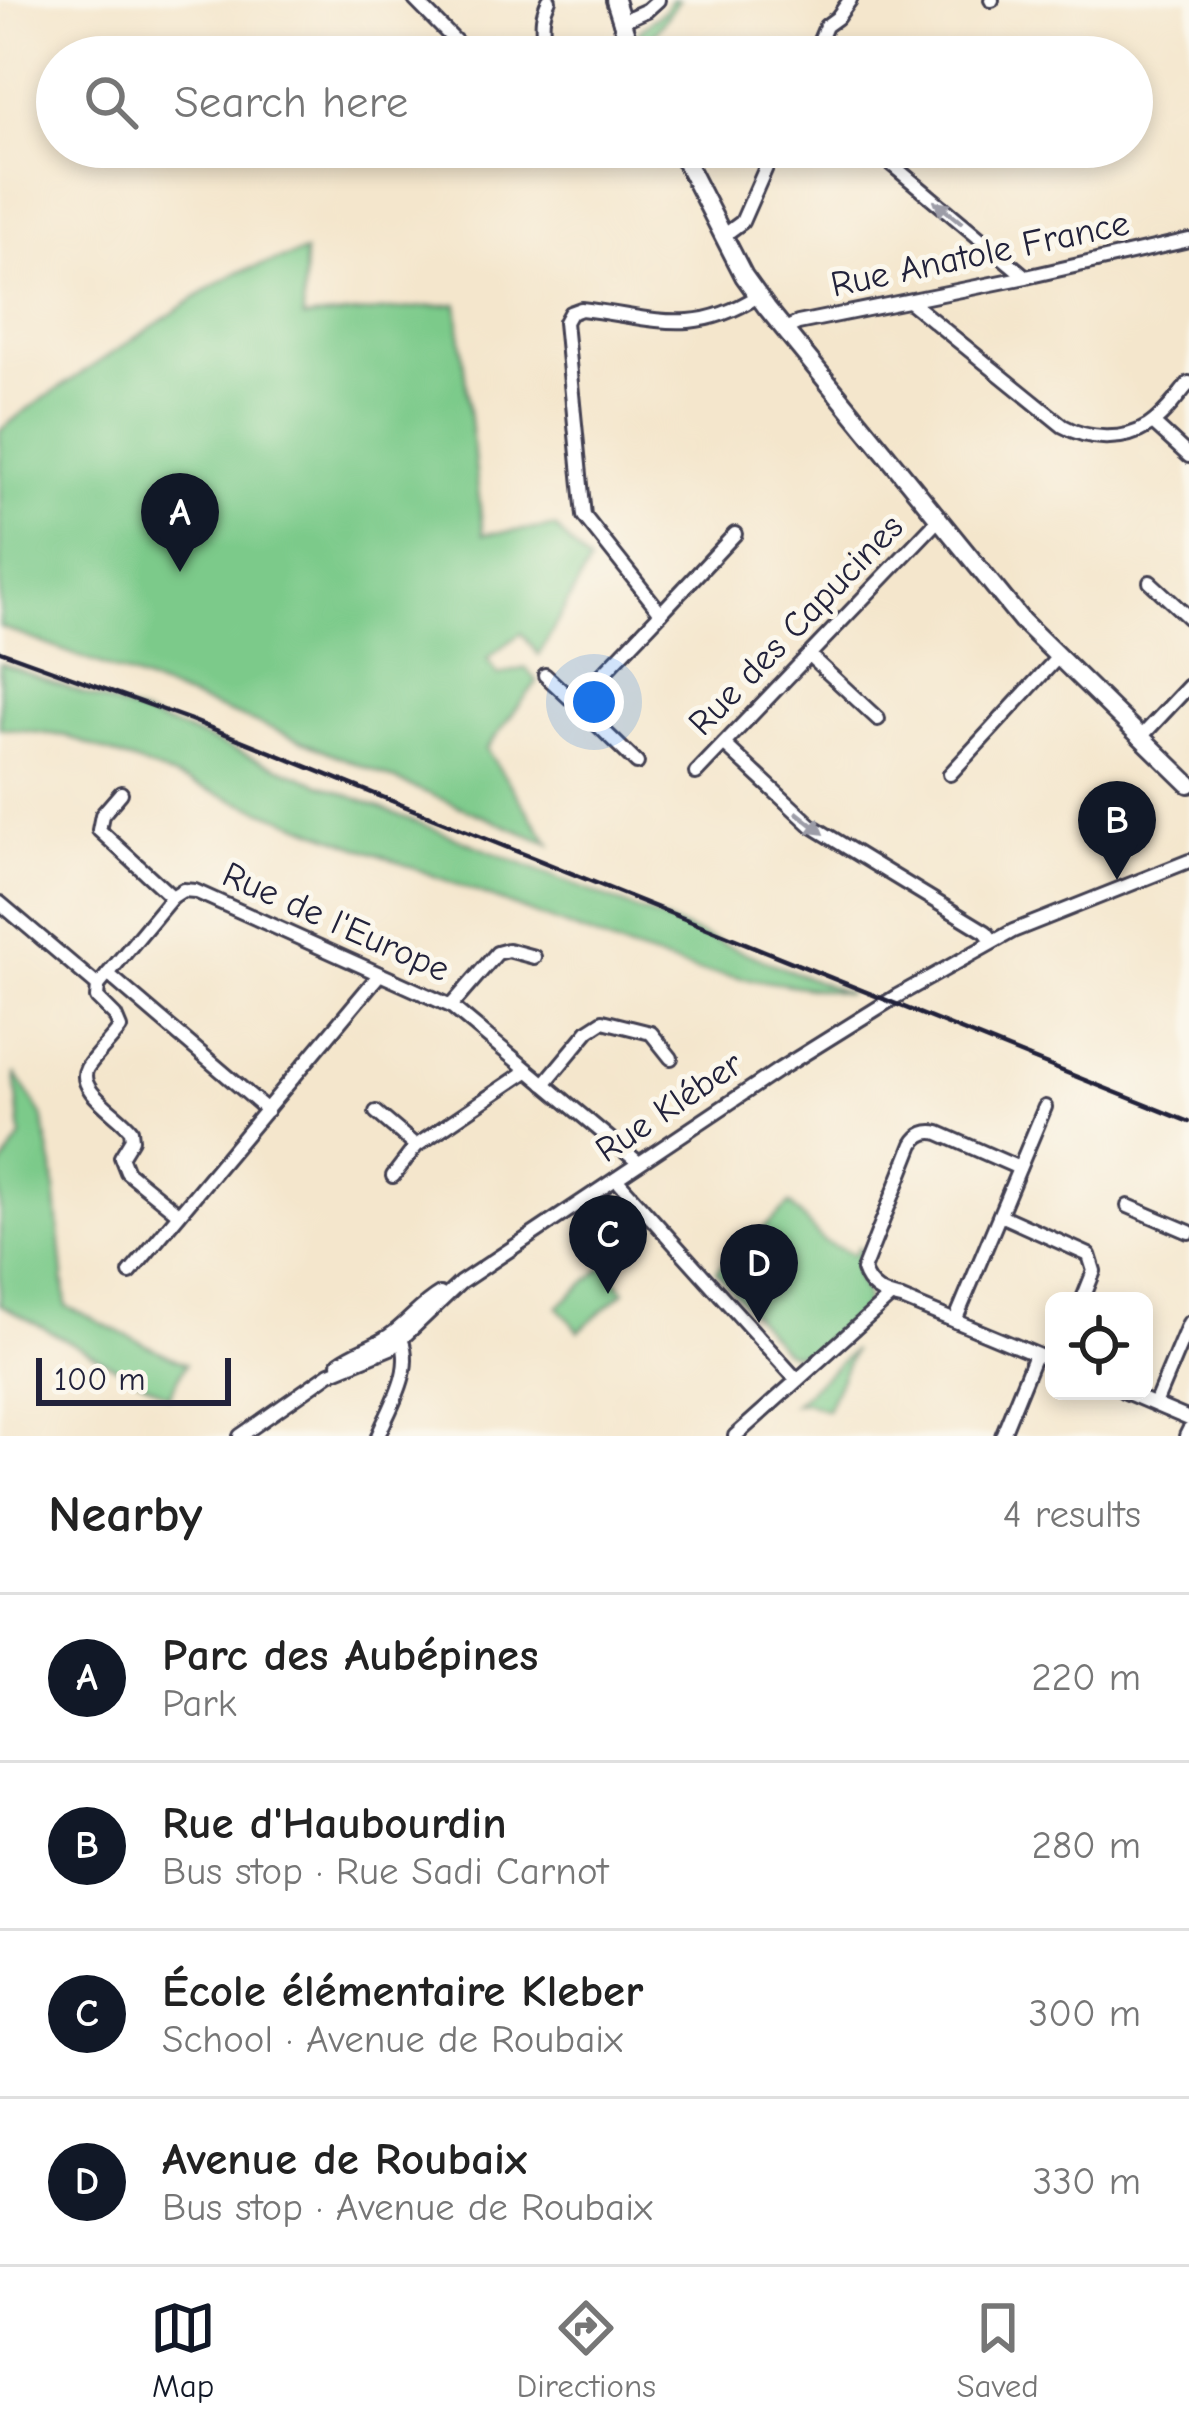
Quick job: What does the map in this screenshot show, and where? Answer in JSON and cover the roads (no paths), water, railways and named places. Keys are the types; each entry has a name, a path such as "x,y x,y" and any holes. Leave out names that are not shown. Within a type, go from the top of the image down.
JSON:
{"main road":[{"path":"614,0 625,36"},
{"path":"688,168 758,296 1013,611 1189,784"}],"street":[{"path":"415,0 450,36"},
{"path":"543,36 542,20 549,0"},
{"path":"620,22 658,0"},
{"path":"822,36 850,0"},
{"path":"723,236 735,230 748,212 766,168"},
{"path":"896,168 1026,277"},
{"name":"Rue Anatole France","path":"785,329 1189,239"},
{"path":"661,614 584,516 565,322 570,313 581,309 700,321 758,296"},
{"path":"909,301 1070,430 1085,436 1113,437 1153,423 1189,383"},
{"path":"1153,423 1189,456"},
{"name":"Rue des Capucines","path":"696,773 939,519"},
{"path":"574,703 734,534"},
{"path":"1150,582 1189,618"},
{"path":"809,655 878,719"},
{"path":"950,774 1058,657"},
{"path":"545,675 638,763"},
{"path":"1140,738 1189,686"},
{"path":"724,744 812,826 986,932 993,941"},
{"name":"Rue de l'Europe","path":"122,793 102,815 99,830 172,897 183,890 195,891 451,1006 639,1163"},
{"name":"Rue Kléber","path":"240,1436 350,1355 399,1336 422,1305 914,986 1028,924 1189,861"},
{"path":"172,897 98,986 98,998 120,1028 84,1074 85,1084 129,1126 132,1139 121,1157 127,1172 179,1214"},
{"path":"0,903 98,986"},
{"path":"451,1006 497,953 508,950 534,958"},
{"path":"108,974 267,1110"},
{"path":"130,1273 379,975"},
{"path":"544,1084 589,1030 603,1021 651,1033 671,1058"},
{"path":"393,1176 416,1146 527,1070"},
{"path":"955,1321 1045,1107"},
{"path":"376,1112 416,1146"},
{"path":"1019,1168 935,1132 919,1137 864,1274 890,1297 1045,1359"},
{"path":"616,1179 797,1380"},
{"path":"1128,1206 1189,1232"},
{"path":"1000,1215 1089,1255 1094,1271 1086,1292"},
{"path":"735,1436 890,1297"},
{"path":"1155,1404 1189,1323"},
{"path":"378,1436 403,1372 406,1357 399,1336"},
{"path":"1001,1436 1035,1355"},
{"path":"1145,1400 1189,1418"}],"railway":[{"path":"0,651 191,720 1189,1122"}],"place":[{"name":"Parc des Aubépines","path":"180,572"},
{"name":"Rue d'Haubourdin","path":"1117,880"},
{"name":"École élémentaire Kleber","path":"608,1294"},
{"name":"Avenue de Roubaix","path":"759,1323"}]}
